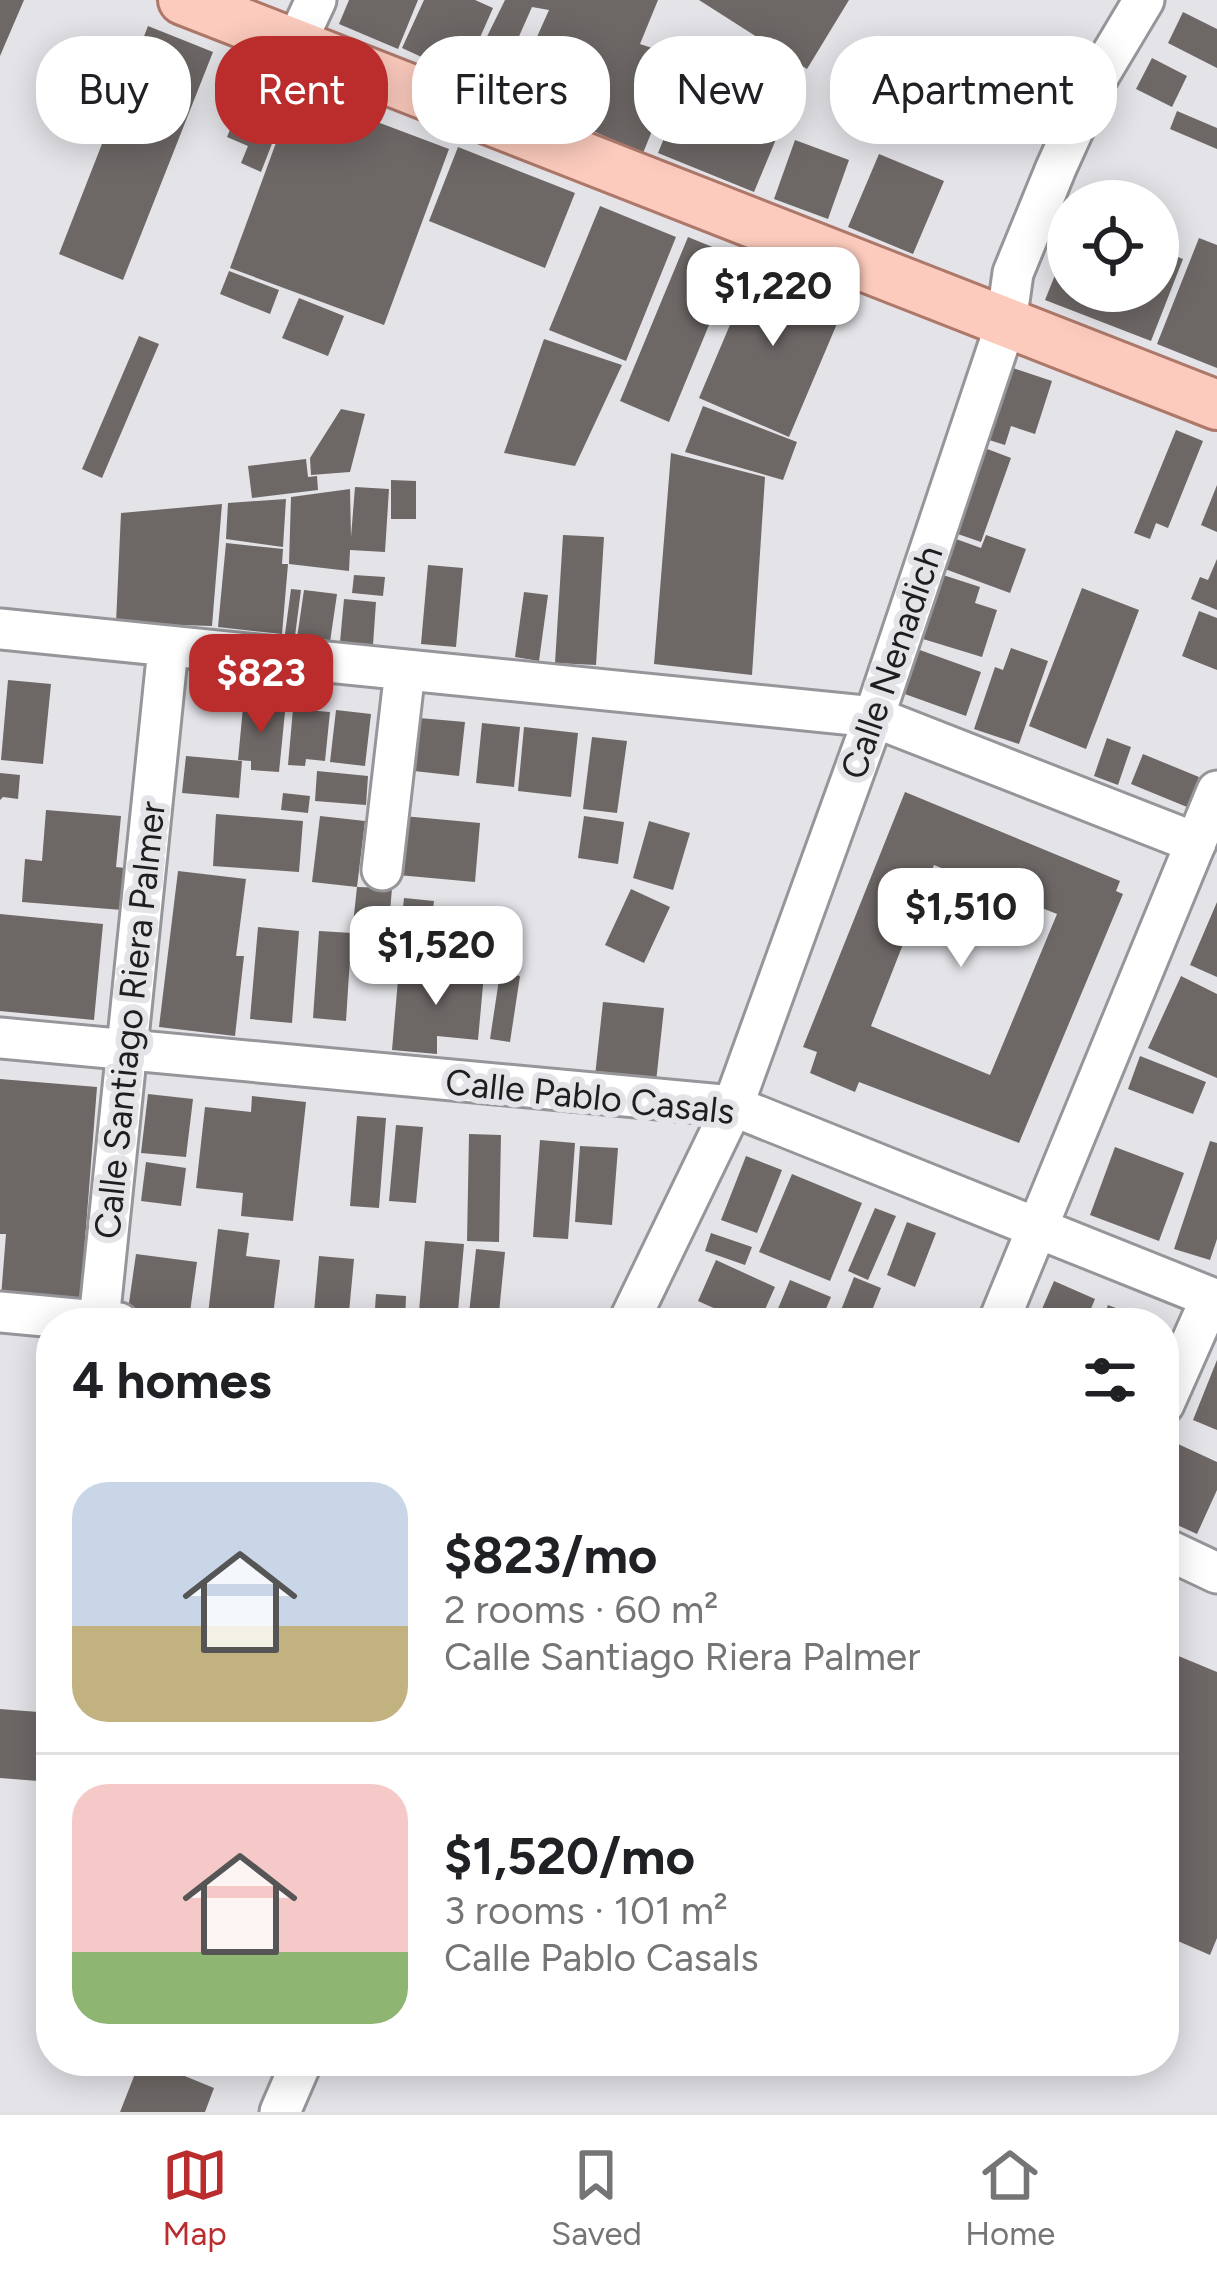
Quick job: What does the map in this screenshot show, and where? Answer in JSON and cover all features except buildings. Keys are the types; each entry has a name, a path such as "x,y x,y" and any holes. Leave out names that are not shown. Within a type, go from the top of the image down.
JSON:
{"main road":[{"path":"183,0 273,36"},
{"path":"388,81 1217,405"}],"street":[{"path":"299,36 316,0"},
{"name":"Calle Nenadich","path":"635,1308 733,1106 874,717 1006,323 1013,273 1095,82 1144,0"},
{"path":"0,629 874,717 1196,843"},
{"name":"Calle Santiago Riera Palmer","path":"110,1308 127,1049 167,648"},
{"path":"382,870 405,670"},
{"path":"1004,1308 1217,791"},
{"name":"Calle Pablo Casals","path":"0,1038 733,1106 1214,1299"},
{"path":"1179,1372 1214,1299"},
{"path":"0,1312 36,1315"},
{"path":"1179,1555 1217,1573"},
{"path":"280,2112 296,2076"}]}
